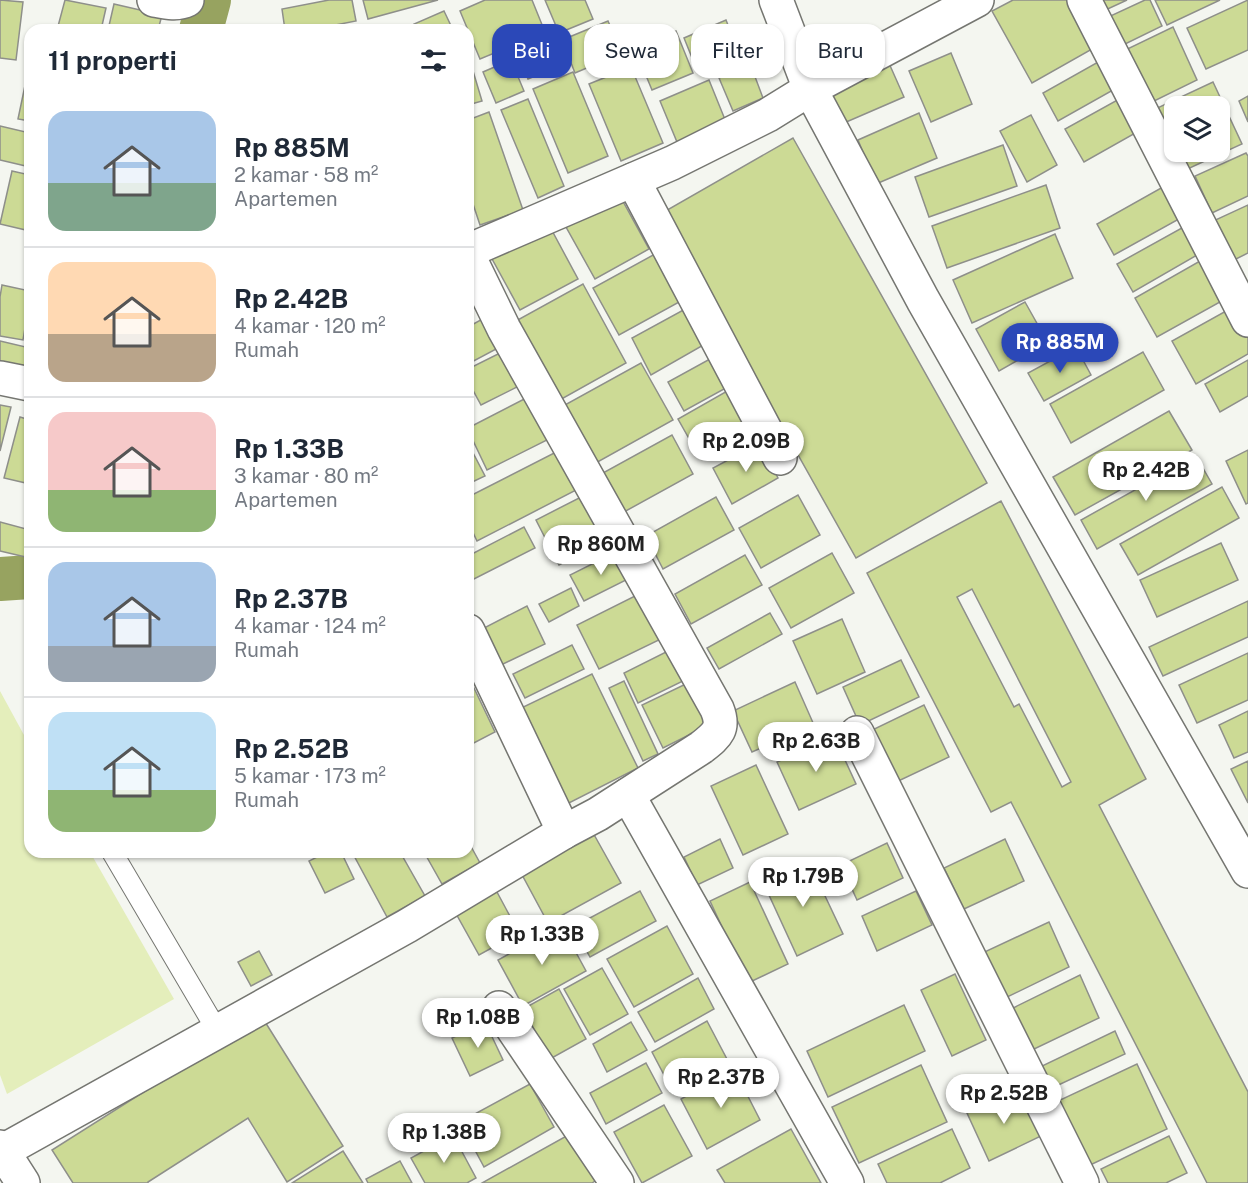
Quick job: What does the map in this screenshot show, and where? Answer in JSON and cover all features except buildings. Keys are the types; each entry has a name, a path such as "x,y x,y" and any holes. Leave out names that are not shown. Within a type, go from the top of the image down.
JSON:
{"street":[{"path":"776,0 810,89 924,300 1248,871"},
{"path":"474,250 672,163 768,115 810,89 977,0"},
{"path":"1084,0 1248,320"},
{"path":"633,180 780,458"},
{"path":"23,1183 1,1149 218,1032 407,926 598,814 702,747 719,730 720,717 504,329 474,266"},
{"path":"0,378 24,383"},
{"path":"474,644 564,832"},
{"path":"857,733 1082,1183"},
{"path":"628,795 847,1183"},
{"path":"499,1008 617,1183"}],"lane":[{"path":"116,858 218,1032"}],"green space":[{"path":"0,691 24,735 24,858 93,858 174,999 7,1094 0,1075"}],"waterway":[{"path":"203,24 209,0"},
{"path":"0,579 24,577"}]}
